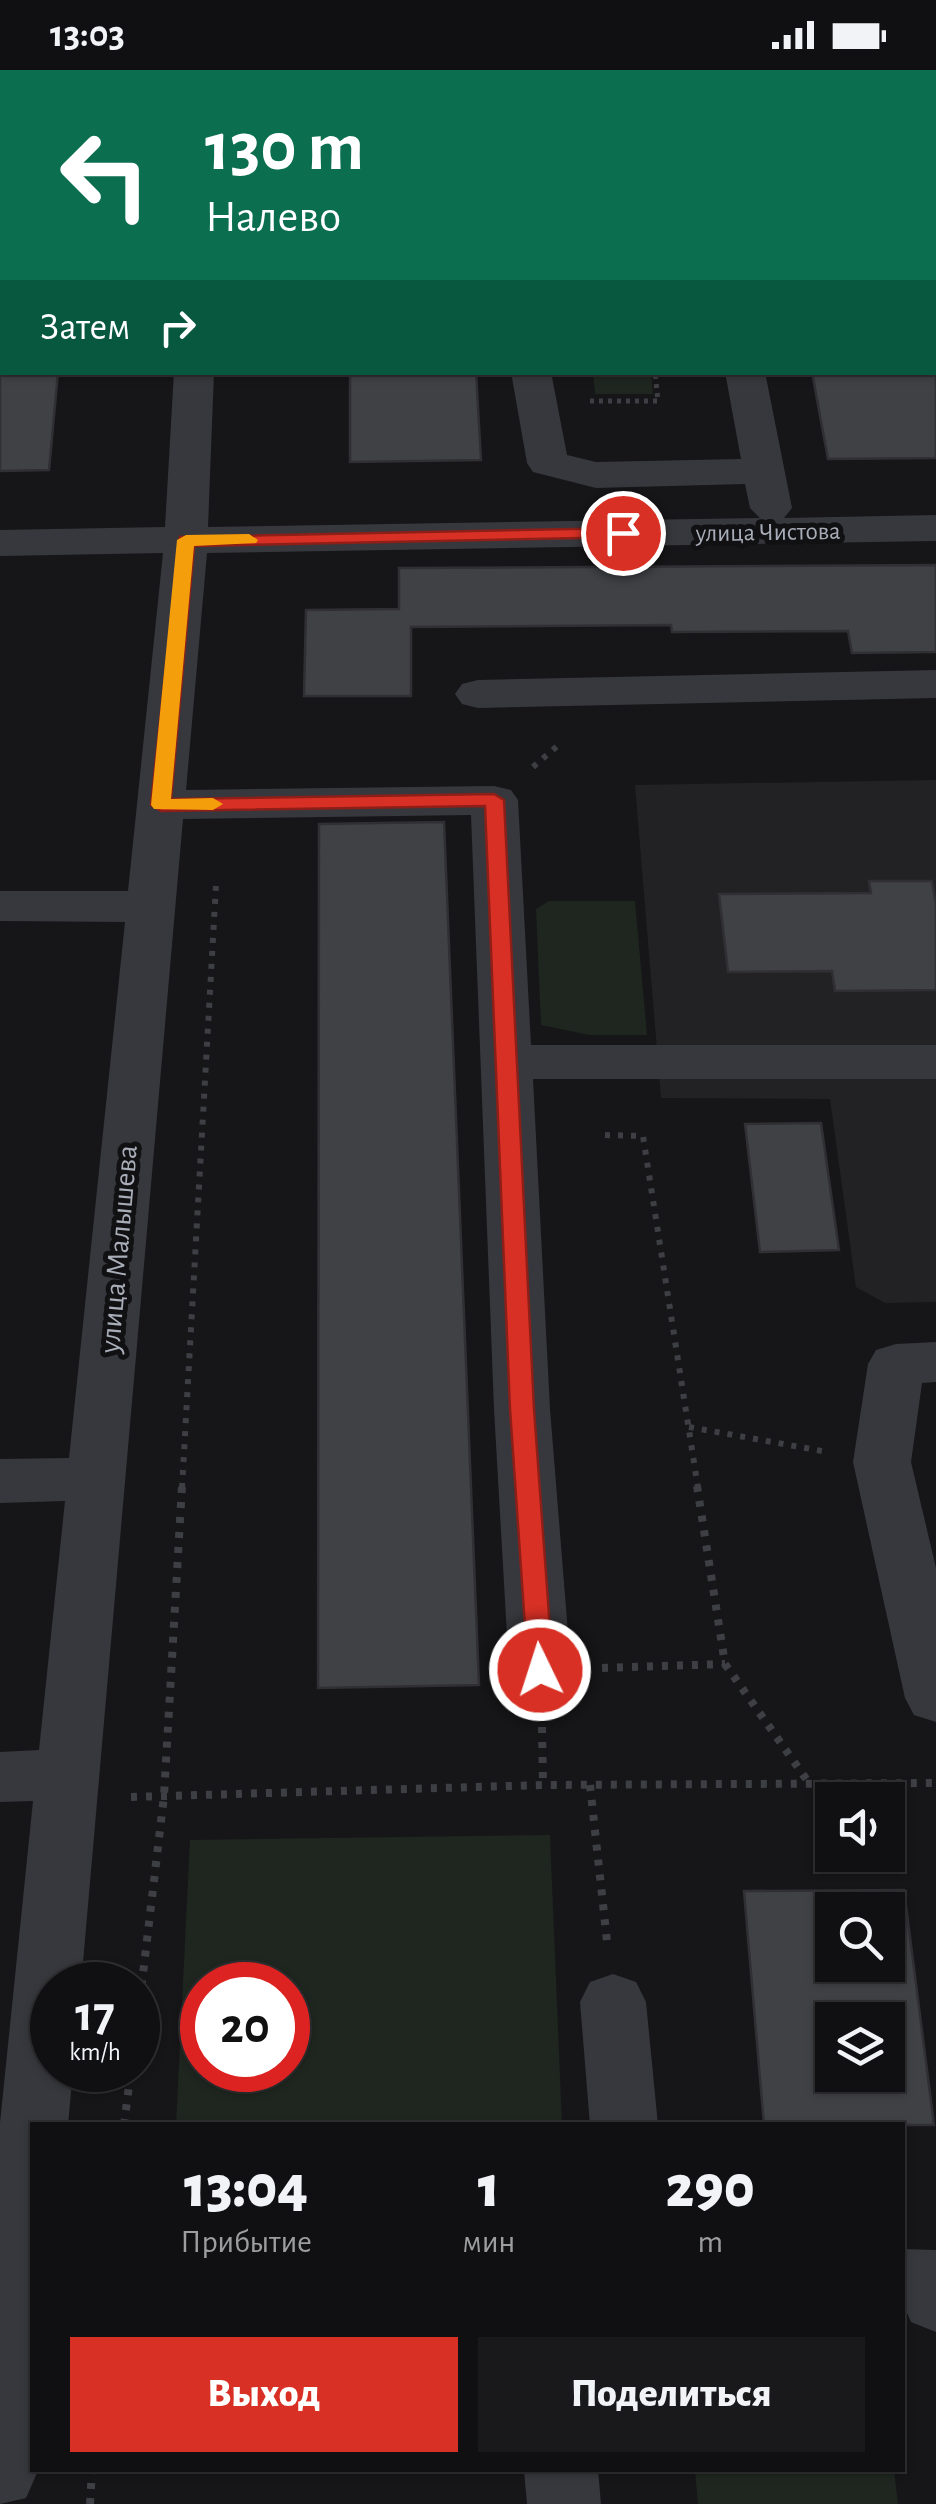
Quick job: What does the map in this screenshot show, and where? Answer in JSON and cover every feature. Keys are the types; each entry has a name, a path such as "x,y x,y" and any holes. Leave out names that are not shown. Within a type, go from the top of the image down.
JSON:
{"street":[{"name":"улица Малышева","path":"34,2122 186,540 194,375"},
{"path":"533,375 548,463 596,474 764,471"},
{"path":"746,375 775,530"},
{"name":"улица Чистова","path":"0,543 936,528"},
{"path":"478,694 936,684"},
{"path":"161,805 494,800 522,1409 540,1670"},
{"path":"0,906 151,907"},
{"path":"506,1062 936,1062"},
{"path":"936,1362 896,1364 882,1462 936,1698"},
{"path":"0,1482 96,1479"},
{"path":"0,1777 66,1788"},
{"path":"613,2002 624,2122"},
{"path":"0,2473 25,2294 30,2182"},
{"path":"561,2472 564,2504"}],"path":[{"path":"586,402 658,401 654,375"},
{"path":"494,800 622,691"},
{"path":"144,1962 164,1796 221,804"},
{"path":"604,1135 644,1136 726,1664 808,1784"},
{"path":"689,1427 882,1462"},
{"path":"540,1670 726,1664"},
{"path":"66,1788 164,1796 590,1785 936,1783"},
{"path":"590,1785 613,2002"},
{"path":"124,2122 128,2092"},
{"path":"90,2504 92,2472"}],"shaded area":[{"path":"593,375 651,375 653,394 595,394"},
{"path":"936,780 936,1302 885,1303 856,1287 830,1099 661,1098 635,785"},
{"path":"549,901 635,901 647,1035 589,1035 541,1025 536,909"},
{"path":"550,1835 562,2122 176,2122 180,2044 180,2092 310,2092 310,1962 184,1962 190,1840"},
{"path":"695,2472 894,2472 898,2504 698,2504"}],"building":[{"path":"0,375 58,375 49,470 0,471"},
{"path":"350,375 476,375 481,460 350,462"},
{"path":"813,375 936,375 936,458 828,459"},
{"path":"936,565 936,652 852,653 848,631 672,632 671,625 411,627 411,696 304,696 306,610 399,609 399,568"},
{"path":"444,822 479,1685 318,1688 319,824"},
{"path":"869,881 932,881 936,904 936,990 835,991 832,971 728,972 719,894 871,893"},
{"path":"821,1123 839,1250 760,1252 745,1124"},
{"path":"904,1890 815,1892 815,1982 905,1982 905,1898 934,2125 764,2122 744,1891"}],"slow traffic":[{"path":"213,804 161,805 186,540 249,540"}],"route":[{"path":"540,1670 522,1409 494,800 161,805 186,540 623,533"}]}
